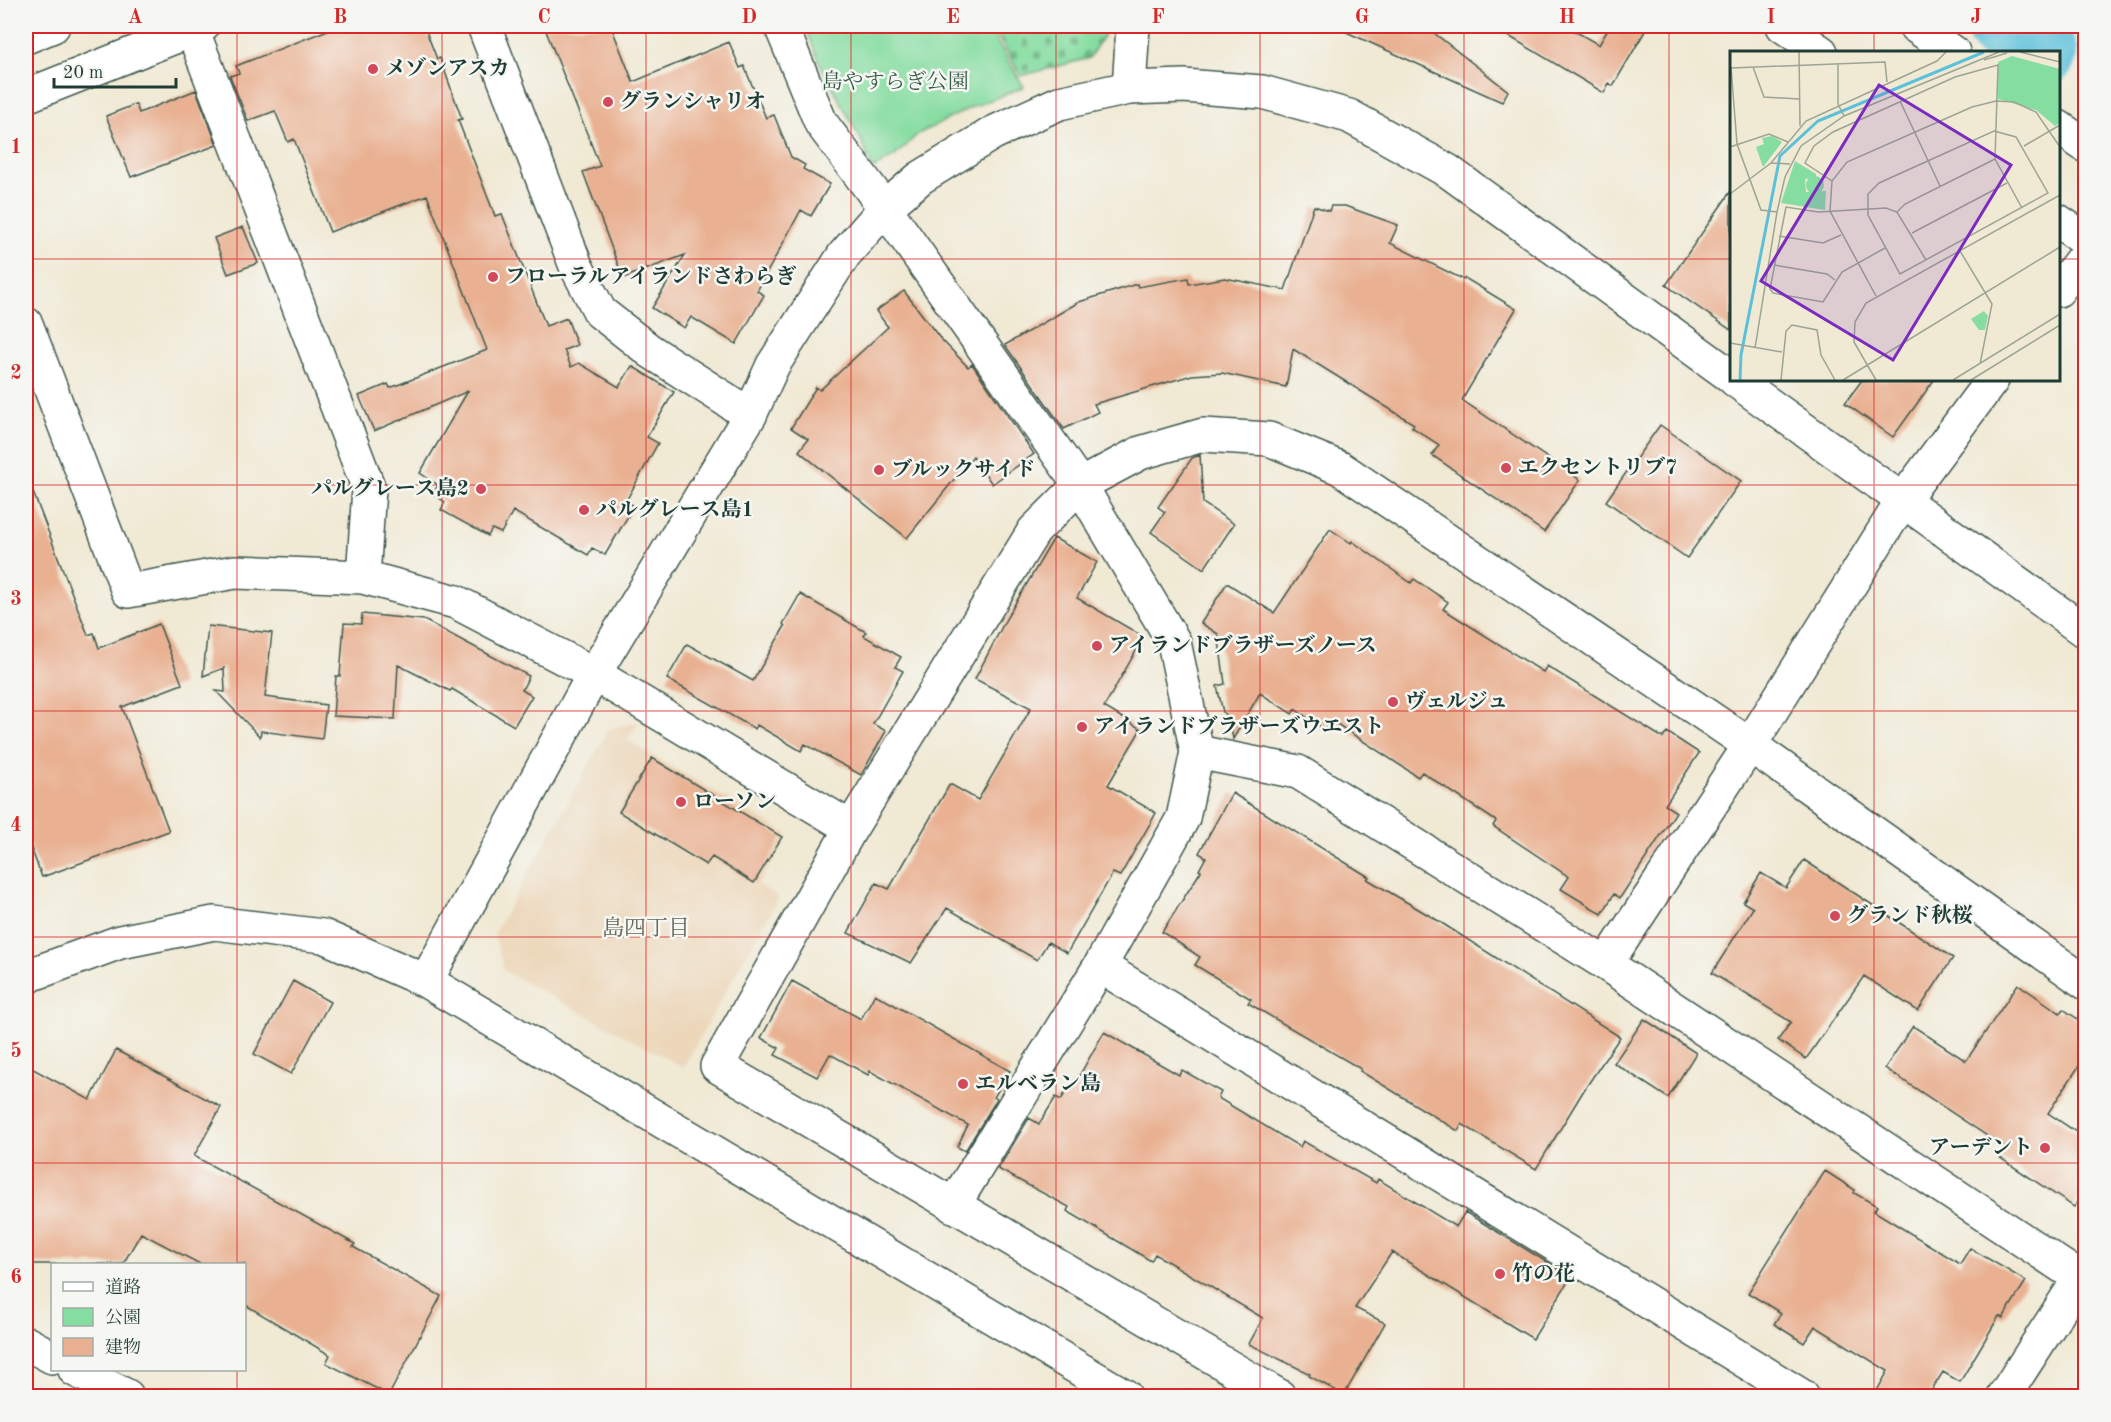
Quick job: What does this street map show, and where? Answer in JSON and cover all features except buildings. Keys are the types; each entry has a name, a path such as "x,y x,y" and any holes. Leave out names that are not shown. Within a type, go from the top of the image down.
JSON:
{"street":[{"path":"26,36 53,26"},
{"path":"484,26 576,266 600,312 650,351 750,415"},
{"path":"781,26 822,123 885,208 1080,485 1174,642 1197,752 1183,818 1100,966 953,1206"},
{"path":"1129,88 1133,26"},
{"path":"1783,26 1820,51"},
{"path":"1915,26 1952,51"},
{"path":"26,96 197,27 369,489 363,577"},
{"path":"426,981 594,674 750,415 773,365 844,255 885,208 920,178 993,133 1059,103 1129,88 1184,86 1262,92 1349,116 1448,171 1730,376"},
{"path":"2060,128 2085,146"},
{"path":"2060,222 2085,240"},
{"path":"2060,287 2085,254"},
{"path":"26,324 128,591 235,572 363,577 456,602 594,674 852,828"},
{"path":"1736,381 2085,632"},
{"path":"1606,964 1750,745 1903,500 1991,381"},
{"path":"1279,1396 717,1066 852,828 1034,531 1080,485 1140,453 1203,435 1269,439 1340,468 1750,745 2085,983"},
{"path":"1197,752 1298,772 1606,964 2083,1276 2004,1396"},
{"path":"26,979 30,975 120,942 214,923 323,936 426,981 1125,1396"},
{"path":"1100,966 1802,1396"},
{"path":"26,1343 51,1356"},
{"path":"77,1371 127,1396"}],"shaded area":[{"path":"639,722 627,740 789,835 758,885 779,897 683,1067 504,971 494,934 609,729"}],"green space":[{"name":"島やすらぎ公園","path":"805,26 988,26 1024,87 972,107 918,134 895,156 873,169 862,142 820,64"},
{"path":"992,26 1105,26 1105,33 1089,58 1021,76"}],"waterway":[{"path":"2003,26 2039,51"}],"place":[{"name":"メゾンアスカ","path":"373,69"},
{"name":"グランシャリオ","path":"608,102"},
{"name":"フローラルアイランドさわらぎ","path":"493,277"},
{"name":"エクセントリブ7","path":"1506,468"},
{"name":"ブルックサイド","path":"879,470"},
{"name":"パルグレース島2","path":"481,489"},
{"name":"パルグレース島1","path":"584,510"},
{"name":"アイランドブラザーズノース","path":"1097,646"},
{"name":"ヴェルジュ","path":"1393,702"},
{"name":"アイランドブラザーズウエスト","path":"1082,727"},
{"name":"ローソン","path":"681,802"},
{"name":"グランド秋桜","path":"1835,916"},
{"name":"エルベラン島","path":"963,1084"},
{"name":"アーデント","path":"2045,1148"},
{"name":"竹の花","path":"1500,1274"}],"district":[{"name":"島四丁目","path":"646,929"}]}
